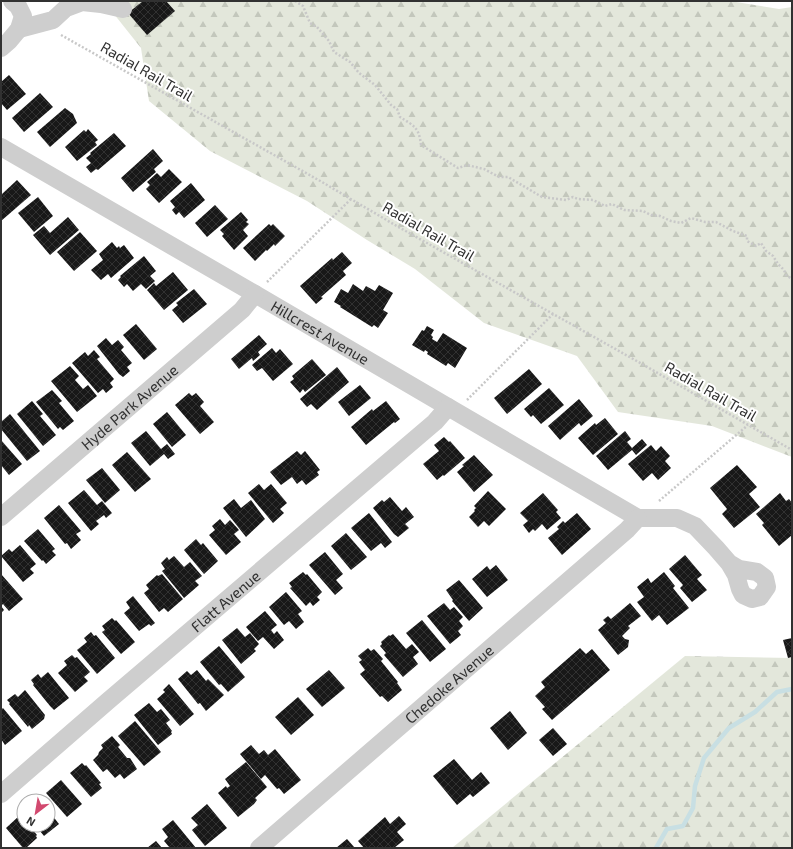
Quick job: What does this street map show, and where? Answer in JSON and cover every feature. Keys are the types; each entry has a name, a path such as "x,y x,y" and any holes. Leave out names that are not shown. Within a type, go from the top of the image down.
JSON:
{"street":[{"path":"1,48 19,29 23,16 18,6 12,1"},
{"path":"19,29 53,20 66,8 82,2 101,4 123,9"},
{"name":"Hillcrest Avenue","path":"1,147 256,294 638,518"},
{"name":"Hyde Park Avenue","path":"1,517 242,310 256,294"},
{"name":"Flatt Avenue","path":"1,794 108,701 452,409"},
{"path":"638,518 677,518 695,526 729,563"},
{"name":"Chedoke Avenue","path":"259,848 621,535 638,518"}],"path":[{"path":"295,1 303,6 310,23 329,41 334,52 350,62 359,74 375,85 391,105 397,109 400,117 415,126 420,136 421,145 458,168 467,165 484,169 499,177 508,177 542,197 566,200 573,197 578,199 593,200 605,206 612,204 624,210 643,212 681,223 691,218 705,222 716,222 733,231 747,236 747,242 756,246 761,243 766,251 773,256 784,270 786,276 792,279"},
{"name":"Radial Rail Trail","path":"55,32 792,450"},
{"path":"256,294 351,199"},
{"path":"452,409 553,314"},
{"path":"638,518 748,425"}],"green space":[{"path":"100,1 730,1 779,9 792,7 792,457 712,426 618,412 577,356 484,323 415,269 307,201 210,151 149,101 141,48 106,4"},
{"path":"685,656 792,658 792,848 452,848"}],"building":[{"path":"143,1 166,1 175,11 147,35 128,13"},
{"path":"9,75 26,94 7,110 1,103 1,82"},
{"path":"40,93 53,107 24,132 12,118"},
{"path":"65,108 73,114 77,123 50,147 37,132"},
{"path":"88,129 98,140 95,142 97,145 77,161 65,147 84,130 86,132"},
{"path":"114,133 126,146 98,170 96,169 91,173 86,167 91,163 86,158"},
{"path":"153,149 163,161 154,169 156,172 133,192 121,178"},
{"path":"169,169 182,182 159,203 146,189 150,185 147,182 157,173 161,177"},
{"path":"17,180 31,195 1,221 1,195"},
{"path":"191,183 205,200 184,218 179,212 176,215 172,210 175,207 170,201"},
{"path":"38,197 53,216 34,232 18,213"},
{"path":"215,205 228,219 207,237 195,223"},
{"path":"241,212 248,220 246,222 249,224 243,230 248,236 234,250 222,236 224,234 220,230"},
{"path":"68,217 79,230 50,255 33,235 44,226 50,233"},
{"path":"269,224 271,226 273,224 285,236 275,246 274,244 267,251 266,250 255,261 243,248"},
{"path":"80,232 97,251 74,271 57,252"},
{"path":"112,242 117,248 124,245 134,258 111,278 108,274 101,280 91,270 103,260 99,254"},
{"path":"342,252 352,263 343,271 346,275 321,297 323,298 316,304 300,286 332,258 333,260"},
{"path":"144,256 156,271 150,276 155,281 146,289 141,284 133,291 127,284 124,287 118,280 121,277 120,276"},
{"path":"173,272 188,290 164,310 147,290 154,283 156,286"},
{"path":"353,284 363,291 366,286 375,291 379,285 393,293 383,310 388,313 378,328 374,325 372,327 334,302 341,289 348,293"},
{"path":"194,289 207,304 183,323 172,310 178,305 176,303"},
{"path":"136,324 157,349 144,360 123,335"},
{"path":"427,326 434,330 431,335 433,337 432,339 437,342 443,333 467,348 455,368 448,363 446,366 427,354 428,352 425,350 424,352 412,345 422,330 424,331"},
{"path":"259,335 267,344 258,352 260,355 253,361 252,358 239,369 231,359"},
{"path":"106,338 112,345 118,340 124,347 121,350 132,363 127,367 130,371 123,377 97,346"},
{"path":"272,348 276,353 280,349 293,364 273,381 262,368 257,371 252,365"},
{"path":"94,350 100,357 97,359 114,379 110,383 113,387 106,393 103,389 98,393 72,363 85,352 88,356"},
{"path":"312,359 326,375 305,392 303,389 300,393 290,382 294,379 292,376"},
{"path":"70,366 79,376 75,380 83,389 88,385 97,396 77,412 51,381"},
{"path":"337,367 349,382 317,410 311,404 307,407 300,399"},
{"path":"529,369 542,384 507,414 494,398"},
{"path":"360,385 371,398 349,416 338,402"},
{"path":"549,388 564,405 541,424 533,415 531,417 524,409"},
{"path":"52,390 62,401 59,403 74,421 63,430 60,427 58,429 36,402"},
{"path":"189,393 192,396 196,393 204,402 200,406 214,422 200,434 175,405"},
{"path":"579,399 593,416 581,426 579,423 560,440 548,426"},
{"path":"32,401 43,414 40,416 56,435 43,446 17,414"},
{"path":"386,401 400,419 395,423 394,422 366,445 351,427 372,409 373,411"},
{"path":"167,412 186,435 172,447 153,424"},
{"path":"10,414 40,451 27,461 1,429 1,422"},
{"path":"605,418 618,434 593,455 578,438 595,423 596,425"},
{"path":"146,431 161,449 167,444 175,454 168,459 164,454 150,466 131,443"},
{"path":"625,431 631,439 627,442 632,448 642,439 647,445 636,455 632,450 608,470 596,456"},
{"path":"444,437 449,442 450,441 465,458 437,480 423,464 439,451 434,445"},
{"path":"1,440 22,464 9,475 1,465"},
{"path":"651,445 656,451 661,446 670,456 665,461 671,468 658,480 652,473 643,481 628,464"},
{"path":"297,451 301,455 305,451 320,470 317,472 319,475 306,485 302,480 297,484 292,477 281,485 270,472"},
{"path":"127,452 151,479 135,492 112,465"},
{"path":"474,455 493,475 474,492 457,472 464,466 462,465"},
{"path":"737,465 757,487 749,494 760,507 734,528 722,514 727,509 710,488"},
{"path":"102,468 120,490 105,503 86,480"},
{"path":"259,484 264,490 271,484 287,503 280,509 284,513 273,523 248,493"},
{"path":"84,490 97,505 102,501 112,513 106,518 104,515 96,521 99,524 91,531 68,503"},
{"path":"488,491 506,509 489,526 484,521 478,527 469,517 475,511 474,510 476,508 474,506"},
{"path":"543,493 558,510 556,512 561,518 547,530 542,524 535,531 533,529 529,533 523,525 528,521 520,513"},
{"path":"780,493 786,501 789,499 792,503 792,535 779,546 762,525 764,523 756,514"},
{"path":"390,497 402,511 406,507 414,517 405,524 409,528 398,537 373,508 382,500 384,502"},
{"path":"234,499 241,508 251,500 265,519 246,537 223,508"},
{"path":"59,505 81,531 76,534 81,540 71,549 67,543 65,544 44,518"},
{"path":"369,513 392,542 385,548 381,543 371,551 351,528"},
{"path":"577,513 591,529 562,555 548,538 559,529 557,527 563,521 565,523"},
{"path":"220,519 225,525 230,520 239,530 234,534 241,542 226,555 209,535 215,530 212,526"},
{"path":"38,529 55,549 52,551 56,555 46,564 24,541"},
{"path":"346,533 367,557 351,570 331,546"},
{"path":"196,539 201,545 203,543 218,561 204,574 184,550"},
{"path":"20,545 36,564 30,569 34,573 23,582 1,556 9,549 12,552"},
{"path":"325,552 343,574 336,580 343,588 335,595 309,565"},
{"path":"685,555 702,575 697,579 707,590 692,602 680,588 683,585 669,569"},
{"path":"174,556 184,567 190,562 202,576 195,581 199,585 184,598 162,571 165,569 161,563 167,557 169,560"},
{"path":"496,565 508,580 487,597 472,579 487,566 490,570"},
{"path":"303,572 306,575 307,574 322,592 317,597 320,600 313,606 310,602 306,606 290,588 292,587 289,583"},
{"path":"664,572 675,586 673,588 689,608 667,625 659,615 652,621 637,602 644,597 637,587 648,578 651,583"},
{"path":"1,574 23,599 9,611 3,604 1,606"},
{"path":"162,574 183,599 168,612 164,608 159,612 144,593 149,589 146,585 157,575"},
{"path":"459,580 483,608 469,621 452,601 453,600 446,590"},
{"path":"286,592 302,611 298,614 304,622 296,629 289,621 284,625 269,607"},
{"path":"133,596 155,623 151,626 149,624 139,631 124,613 130,608 126,602"},
{"path":"444,603 450,610 454,607 463,617 459,621 463,626 458,631 461,635 450,644 427,616"},
{"path":"630,603 641,616 628,626 630,628 622,636 629,640 628,647 618,655 598,630 606,623 603,620 608,616 611,619"},
{"path":"1,606 4,610 1,613"},
{"path":"265,611 277,625 271,630 274,634 277,631 284,640 274,649 263,637 258,641 246,627"},
{"path":"112,618 115,621 116,620 135,642 121,654 102,632 105,630 102,626"},
{"path":"422,620 446,649 430,662 406,633"},
{"path":"237,628 245,637 250,633 259,644 254,649 256,651 241,664 222,640"},
{"path":"91,632 94,636 96,635 115,658 97,674 77,650 87,642 84,638"},
{"path":"393,634 406,649 412,644 419,652 413,657 418,664 403,677 384,655 386,653 380,646 382,644 381,642 389,635 390,636"},
{"path":"792,638 792,657 788,658 783,640"},
{"path":"219,646 245,677 228,692 221,684 219,685 200,662"},
{"path":"368,648 371,651 374,649 383,659 381,661 398,682 397,683 402,690 388,702 382,696 380,697 360,674 365,670 359,662 362,660 358,656"},
{"path":"580,648 586,654 592,649 610,670 552,720 542,709 545,707 535,696 545,687 541,682"},
{"path":"72,655 75,658 77,657 90,672 84,677 88,681 75,692 58,673 67,665 64,661"},
{"path":"197,670 206,681 208,679 224,695 206,711 200,703 198,704 178,679 187,671 191,675"},
{"path":"329,670 345,688 322,707 306,689"},
{"path":"48,672 69,698 54,710 33,685 34,684 31,680 38,674 41,678"},
{"path":"169,684 194,714 180,726 157,699 165,692 163,690"},
{"path":"25,690 45,715 44,719 32,729 29,725 28,727 7,700 15,694 18,697"},
{"path":"298,697 314,715 291,735 275,717"},
{"path":"149,703 157,712 161,709 170,720 166,723 172,731 172,734 158,745 134,715"},
{"path":"3,708 22,731 5,745 1,739 1,710"},
{"path":"510,711 527,733 508,750 490,728"},
{"path":"135,721 161,752 144,766 118,736"},
{"path":"553,728 567,744 553,756 539,740"},
{"path":"112,736 120,745 118,747 127,758 130,758 137,769 124,779 120,774 115,778 107,769 103,772 93,760 103,748 101,745"},
{"path":"251,745 259,754 264,750 268,755 275,749 301,780 284,794 279,788 277,789 265,775 261,779 240,754"},
{"path":"454,759 472,780 481,772 490,783 473,797 470,794 457,805 433,776"},
{"path":"246,762 267,787 255,798 257,800 254,804 238,817 218,793 226,786 227,788 230,786 225,779"},
{"path":"82,763 85,766 86,765 101,783 99,784 102,788 91,797 70,773"},
{"path":"61,780 82,804 67,817 56,804 56,793 46,793"},
{"path":"207,804 227,828 205,846 192,830 198,825 191,818"},
{"path":"399,816 406,824 397,832 404,840 394,848 364,848 358,841 385,817 390,824"},
{"path":"16,819 16,833 35,833 37,838 26,848 23,848 6,828"},
{"path":"173,820 196,848 170,848 164,841 168,837 162,829"},
{"path":"347,839 355,848 336,848"},
{"path":"156,841 162,848 147,848"}],"waterway":[{"path":"656,848 667,829 683,826 693,808 695,786 704,758 729,728 755,712 777,692 792,689"}]}
